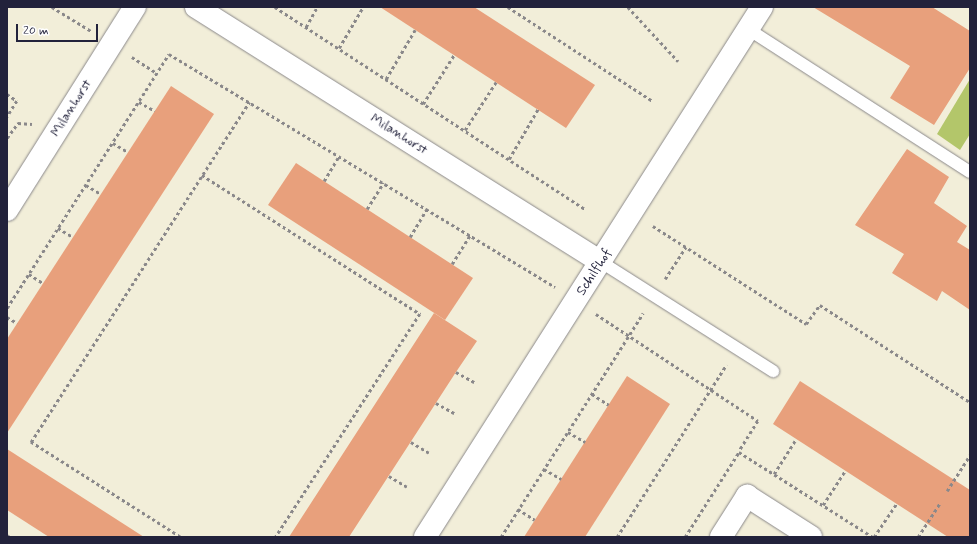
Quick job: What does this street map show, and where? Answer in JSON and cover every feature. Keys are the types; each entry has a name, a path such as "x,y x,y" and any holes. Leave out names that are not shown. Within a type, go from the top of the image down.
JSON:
{"street":[{"name":"Milanhorst","path":"7,210 135,7"},
{"name":"Milanhorst","path":"196,7 601,262"},
{"name":"Schilfhof","path":"425,537 762,7"},
{"path":"721,537 747,496 811,537"}],"lane":[{"path":"748,29 970,172"},
{"path":"601,262 773,371"}],"path":[{"path":"52,7 112,44"},
{"path":"275,7 585,209"},
{"path":"306,27 317,7"},
{"path":"339,48 363,7"},
{"path":"508,7 653,101"},
{"path":"628,7 678,61"},
{"path":"386,79 414,30"},
{"path":"7,308 170,54 541,278"},
{"path":"423,104 454,55"},
{"path":"465,130 496,82"},
{"path":"7,94 17,101 7,117"},
{"path":"139,102 155,111"},
{"path":"180,537 31,442 249,102"},
{"path":"509,159 538,109"},
{"path":"112,143 128,152"},
{"path":"324,180 339,156"},
{"path":"202,175 420,314 276,537"},
{"path":"367,209 383,183"},
{"path":"86,185 101,194"},
{"path":"410,236 427,209"},
{"path":"632,213 806,324 820,305 970,402"},
{"path":"58,228 73,237"},
{"path":"452,264 470,235"},
{"path":"501,537 686,247"},
{"path":"29,274 43,283"},
{"path":"7,317 17,323"},
{"path":"630,335 758,421 738,452"},
{"path":"617,537 737,348"},
{"path":"456,372 474,382"},
{"path":"592,394 609,405"},
{"path":"436,403 454,414"},
{"path":"568,432 585,442"},
{"path":"774,474 796,439"},
{"path":"411,442 429,453"},
{"path":"947,491 970,455"},
{"path":"544,469 561,479"},
{"path":"823,505 845,471"},
{"path":"388,476 407,487"},
{"path":"918,537 940,503"},
{"path":"874,537 896,504"},
{"path":"518,509 535,520"}],"green space":[{"path":"970,79 970,134 960,150 937,134"}],"building":[{"path":"380,7 474,7 595,85 566,128"},
{"path":"813,7 932,7 970,31 970,68 934,125 890,98 910,66"},
{"path":"171,86 214,114 7,433 7,339"},
{"path":"907,149 949,177 934,203 967,226 957,242 970,250 970,310 942,291 937,301 892,273 904,254 855,225"},
{"path":"296,163 473,278 445,320 268,205"},
{"path":"434,313 477,341 349,537 289,537"},
{"path":"627,376 670,404 585,537 524,537"},
{"path":"800,381 970,490 970,537 948,537 773,424"},
{"path":"7,449 144,537 49,537 7,510"}]}
